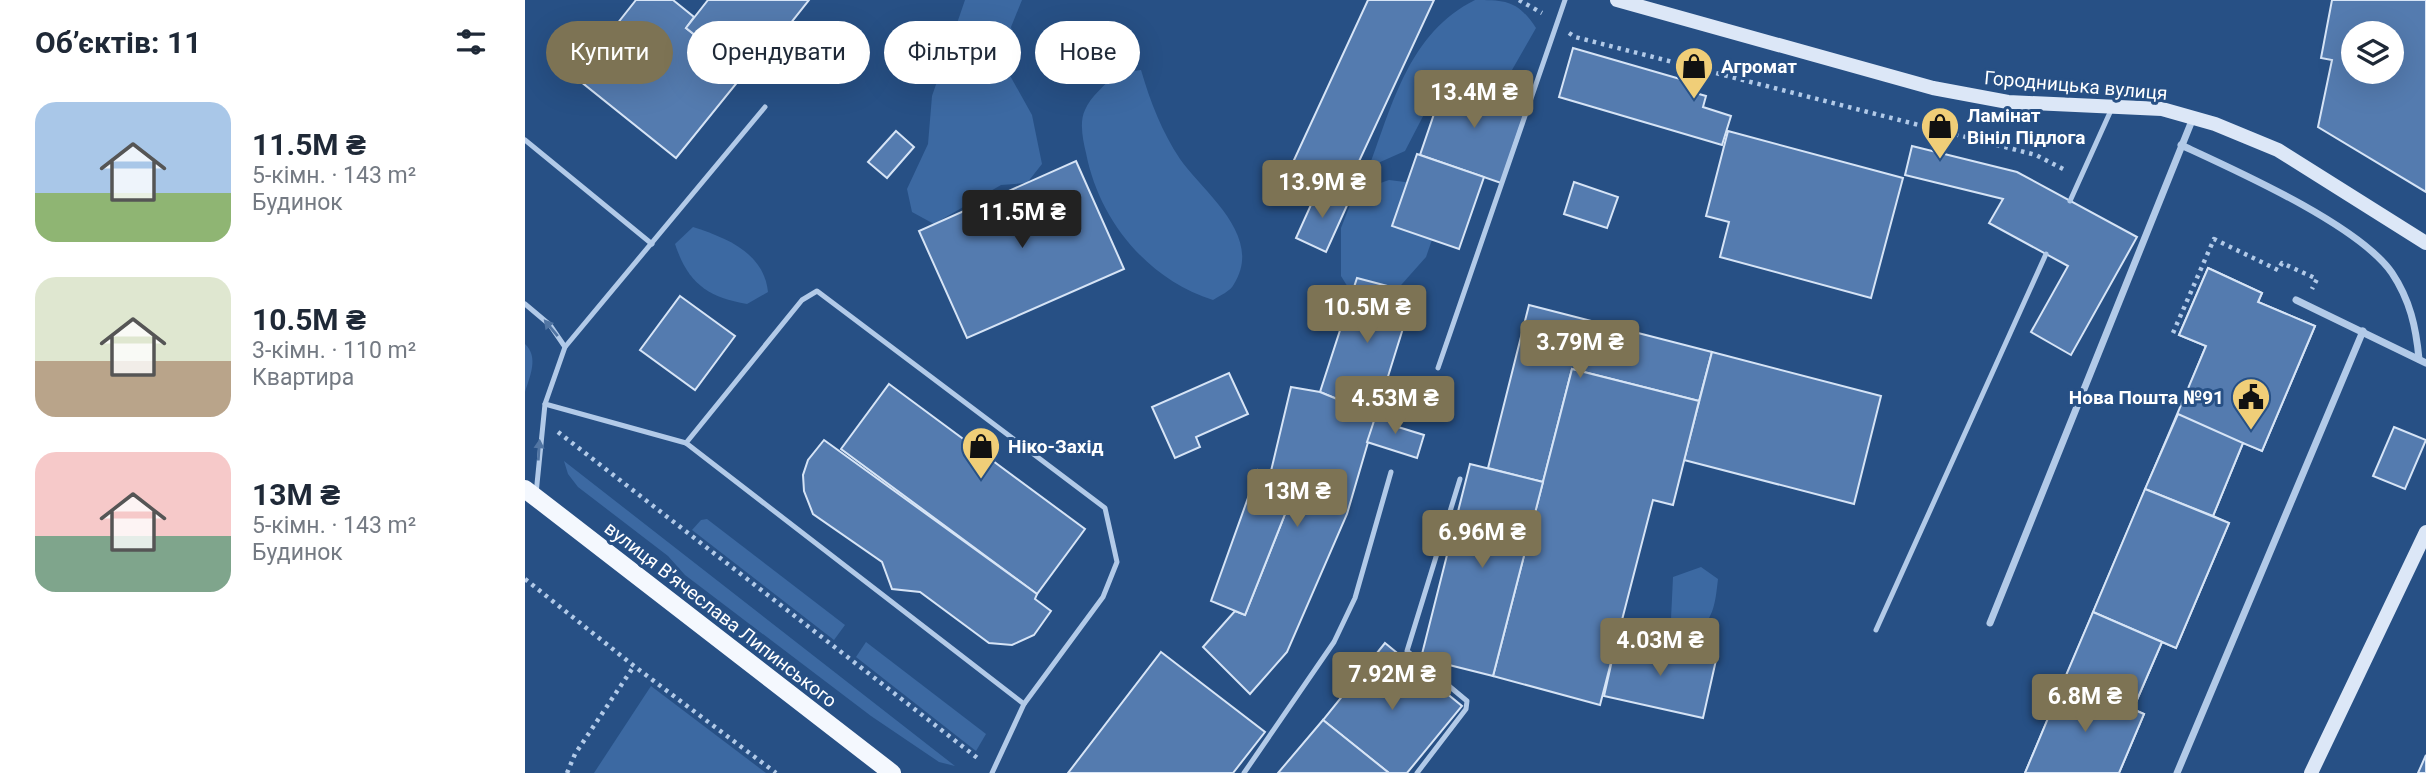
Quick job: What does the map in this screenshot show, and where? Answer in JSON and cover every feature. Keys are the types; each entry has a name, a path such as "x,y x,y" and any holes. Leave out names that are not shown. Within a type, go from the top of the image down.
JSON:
{"main road":[{"name":"вулиця Вʼячеслава Липинського","path":"530,493 892,773"}],"street":[{"name":"Городницька вулиця","path":"1617,0 1933,88 2008,102 2162,109 2193,118 2278,150 2426,243"},
{"path":"1990,624 2193,118"},
{"path":"2181,145 2247,175 2351,235 2391,272 2415,319 2422,361"},
{"path":"2296,300 2422,361"},
{"path":"2177,773 2363,331"},
{"path":"2311,773 2426,532"}],"lane":[{"path":"1438,368 1565,0"},
{"path":"2070,201 2114,105"},
{"path":"530,493 545,404 565,346 765,107"},
{"path":"525,140 652,244"},
{"path":"1876,630 2046,254"},
{"path":"686,443 802,300 817,291 1105,508 1117,562 1103,597 1024,704 993,772"},
{"path":"525,304 550,325 565,346"},
{"path":"545,404 686,443 1024,704"},
{"path":"1244,773 1334,642 1355,598 1391,472"},
{"path":"1417,773 1466,709 1467,701 1407,651 1460,479"}],"path":[{"path":"1518,0 1557,23 1574,37 2036,155 2080,178"},
{"path":"2173,333 2214,239 2278,270 2282,262 2317,279 2312,289"},
{"path":"542,420 993,772"},
{"path":"525,579 634,666 776,773"},
{"path":"567,773 575,754 634,666"}],"shaded area":[{"path":"965,0 1022,0 1013,21 958,21"},
{"path":"1475,0 1511,4 1523,12 1536,28 1512,70 1506,93 1447,70 1405,151 1369,167 1396,95 1419,50 1452,14"},
{"path":"1140,70 1157,116 1174,149 1227,216 1242,249 1241,266 1232,287 1213,300 1167,278 1147,262 1114,223 1092,178 1082,131 1087,105 1106,84 1140,84"},
{"path":"936,84 1015,84 1032,115 1042,164 1027,183 1001,185 934,224 912,212 907,189 928,144 932,96"},
{"path":"1389,180 1413,183 1434,234 1426,257 1394,293 1354,297 1341,276 1341,228 1350,205 1366,188"},
{"path":"693,227 719,236 742,249 759,267 768,292 747,304 721,297 701,286 686,269 675,244"},
{"path":"525,344 532,355 532,361 525,392"},
{"path":"564,461 955,766 939,762 871,716 685,575 668,556 578,487 568,474"},
{"path":"707,519 845,625 834,640 692,530 701,520"},
{"path":"1701,567 1718,579 1717,588 1709,618 1692,637 1671,619 1673,577"},
{"path":"866,642 986,734 976,751 856,657"},
{"path":"651,686 766,773 594,773"}],"building":[{"path":"636,0 673,0 694,17 687,21 686,28 687,84 736,84 676,158 584,84 673,84 673,21 619,21"},
{"path":"708,0 809,0 792,21 692,21"},
{"path":"1368,0 1434,0 1342,198 1288,173"},
{"path":"2332,0 2426,0 2426,192 2318,127 2332,60 2321,58"},
{"path":"1573,48 1694,83 1692,92 1706,96 1703,107 1731,116 1722,145 1559,97"},
{"path":"1447,76 1528,104 1501,183 1420,155"},
{"path":"896,131 914,147 887,178 868,162"},
{"path":"1728,131 1903,178 1871,298 1720,257 1729,222 1706,216"},
{"path":"1912,146 2017,172 2137,237 2071,355 2031,332 2068,266 1989,223 2003,199 1905,175"},
{"path":"1417,154 1484,177 1459,249 1392,226"},
{"path":"1076,161 1124,269 967,338 919,231"},
{"path":"1574,182 1618,197 1607,228 1564,214"},
{"path":"1319,187 1349,201 1326,252 1296,238"},
{"path":"2208,268 2262,293 2258,302 2315,326 2262,451 2178,414 2206,346 2179,335"},
{"path":"2208,268 2262,293 2258,302 2315,326 2262,451 2243,443 2213,516 2229,523 2176,648 2162,642 2133,709 2144,714 2119,773 2025,773 2206,346 2179,335"},
{"path":"1357,278 1414,293 1376,415 1320,392"},
{"path":"680,296 735,336 695,390 640,350"},
{"path":"1529,305 1712,352 1699,401 1572,369 1543,482 1488,468"},
{"path":"1712,352 1881,396 1854,504 1684,460"},
{"path":"1572,369 1699,401 1673,505 1653,500 1600,705 1493,676"},
{"path":"1229,373 1248,414 1196,437 1200,447 1175,458 1152,407"},
{"path":"889,384 1085,529 1037,594 841,449"},
{"path":"1291,387 1320,392 1376,415 1347,514 1287,652 1250,694 1203,647 1235,611 1245,615 1291,499 1266,492"},
{"path":"1377,412 1398,419 1395,426 1424,435 1417,458 1367,442"},
{"path":"2178,414 2243,443 2213,516 2145,489"},
{"path":"2394,427 2426,440 2405,489 2373,476"},
{"path":"824,440 1037,594 1035,599 1051,611 1034,635 1012,645 989,643 920,592 892,589 882,562 813,514 804,491 803,475 808,460"},
{"path":"1470,464 1543,482 1493,676 1421,658"},
{"path":"1258,470 1271,474 1266,492 1291,499 1245,615 1211,601"},
{"path":"2145,489 2229,523 2176,648 2093,612"},
{"path":"2093,612 2162,642 2133,709 2064,680"},
{"path":"1617,638 1716,660 1703,718 1604,696"},
{"path":"1385,643 1462,706 1407,773 1389,773 1323,720"},
{"path":"1161,652 1265,732 1233,773 1068,773"},
{"path":"2064,680 2144,714 2119,773 2025,773"},
{"path":"1323,720 1389,773 1278,773"},
{"path":"2426,755 2426,773 2418,773"}],"place":[{"name":"Агромат","path":"1694,100"},
{"name":"Ламінат Вініл Підлога","path":"1940,160"},
{"name":"Нова Пошта №91","path":"2251,431"},
{"name":"Ніко-Захід","path":"981,480"}]}
